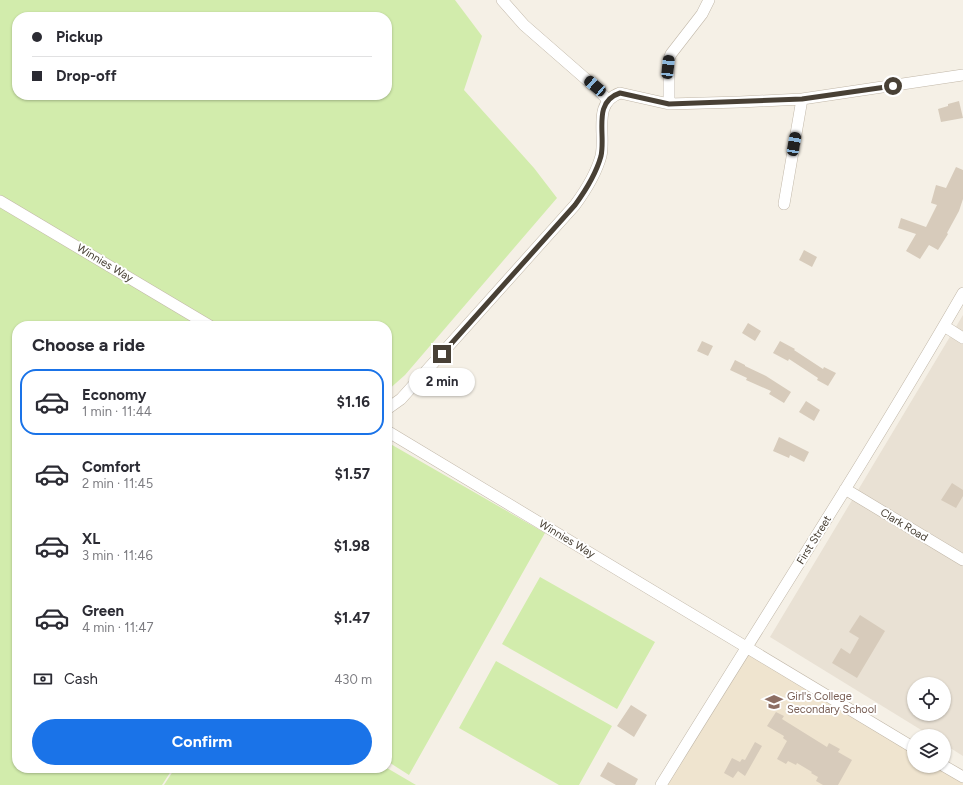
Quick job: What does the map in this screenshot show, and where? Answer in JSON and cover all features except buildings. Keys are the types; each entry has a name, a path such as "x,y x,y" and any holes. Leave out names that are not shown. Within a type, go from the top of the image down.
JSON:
{"street":[{"path":"502,0 524,25 595,86 608,100"},
{"path":"669,104 669,59 671,54 702,14 709,0"},
{"path":"392,405 401,399 575,205 589,186 601,154 603,108 613,95 620,93 669,104 802,99 963,76"},
{"path":"784,204 802,99"},
{"name":"Winnies Way","path":"0,201 202,321"},
{"name":"First Street","path":"661,785 845,489 963,293"},
{"path":"944,326 963,338"},
{"name":"Winnies Way","path":"392,434 907,744"},
{"name":"Clark Road","path":"845,489 963,560"},
{"path":"951,770 963,777"}],"shaded area":[{"path":"963,315 963,756 951,748 951,729 920,729 770,637"},
{"name":"Girl's College Secondary School","path":"748,652 907,748 907,773 948,773 963,782 963,785 666,785"}],"green space":[{"path":"0,0 455,0 482,36 464,90 534,168 557,198 405,375 392,387 392,321 12,321 12,773 170,773 162,785 0,785"},
{"path":"392,445 545,533 409,775 392,764"},
{"path":"540,577 655,642 617,709 502,644"},
{"path":"496,661 612,726 579,785 559,785 459,728"},
{"path":"392,771 416,785 164,785 172,773 392,773"}],"place":[{"name":"Girl's College Secondary School","path":"774,702"}],"route":[{"path":"442,354 575,205 589,186 601,154 603,108 613,95 620,93 669,104 740,102 802,99 893,86"}]}
